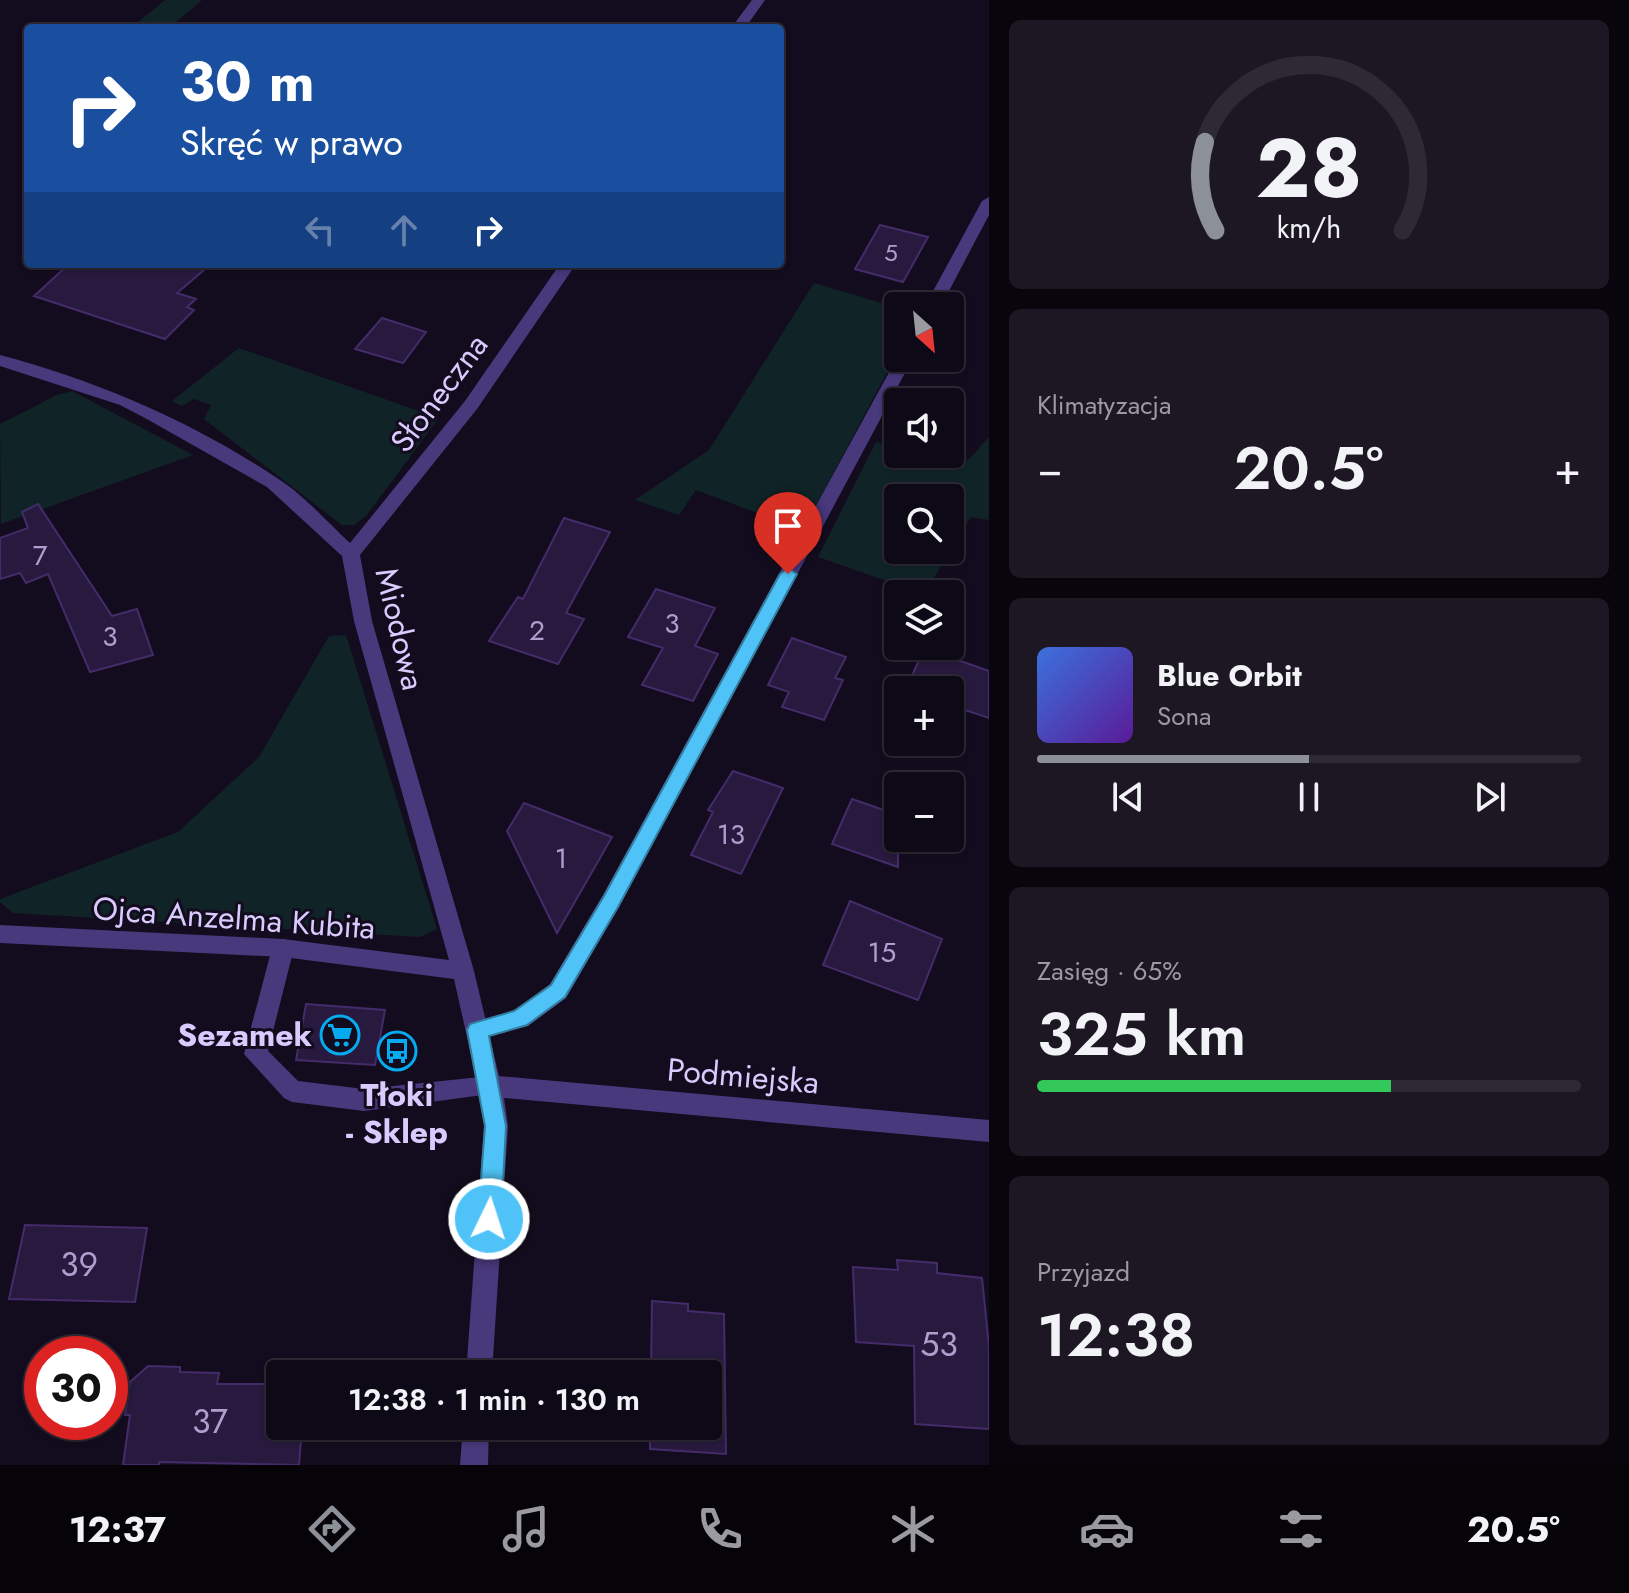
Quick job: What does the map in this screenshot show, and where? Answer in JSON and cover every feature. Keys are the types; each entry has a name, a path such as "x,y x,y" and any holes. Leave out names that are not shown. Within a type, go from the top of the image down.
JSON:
{"street":[{"path":"741,24 759,0"},
{"path":"940,292 989,201"},
{"name":"Słoneczna","path":"351,554 471,405 565,268"},
{"name":"Miodowa","path":"0,360 126,401 151,414 273,483 351,554 363,621 463,971 490,1086 496,1126 480,1360"},
{"path":"477,1030 520,1019 558,991 611,901 897,372"},
{"name":"Ojca Anzelma Kubita","path":"0,934 283,948 463,971"},
{"name":"Podmiejska","path":"283,948 256,1054 292,1091 364,1100 490,1086 989,1131"},
{"path":"474,1465 475,1440"}],"green space":[{"path":"165,0 202,0 174,24 136,24"},
{"path":"814,283 884,304 884,372 887,372 803,530 696,490 679,515 635,500 709,450"},
{"path":"239,348 439,418 366,516 354,525 342,525 204,419 211,405 194,399 182,406 172,401"},
{"path":"72,391 193,455 1,524 0,424 57,395"},
{"path":"989,437 989,520 971,517 964,528 964,484 884,484 884,564 942,564 933,580 884,580 818,557 876,442 884,444 884,468 964,468 964,461"},
{"path":"346,635 437,929 420,937 13,913 0,902 0,899 178,832 259,757 329,636"}],"building":[{"path":"880,225 928,237 903,282 855,269"},
{"path":"65,268 206,268 177,293 196,299 187,307 194,310 165,339 34,296"},
{"path":"382,318 426,332 403,363 355,349"},
{"path":"38,504 112,616 137,609 153,655 90,672 48,574 26,583 20,573 0,579 0,538 28,528 22,512"},
{"path":"564,518 610,532 566,613 584,619 558,664 489,641 518,597 523,599"},
{"path":"656,589 715,608 695,646 718,654 693,701 642,685 663,648 628,637"},
{"path":"792,638 846,657 835,678 843,680 824,720 782,707 789,692 768,685"},
{"path":"919,660 958,660 989,671 989,718 964,710 964,676 912,676"},
{"path":"733,771 783,788 741,874 691,855 713,812 708,810"},
{"path":"852,799 884,810 884,852 898,852 898,867 832,844"},
{"path":"524,803 612,837 557,933 507,831"},
{"path":"850,901 942,939 918,1000 823,965"},
{"name":"Sezamek","path":"306,1004 385,1010 375,1065 296,1060"},
{"path":"25,1225 147,1228 135,1302 9,1299"},
{"path":"897,1260 937,1263 937,1273 982,1278 989,1347 989,1429 915,1424 914,1346 856,1342 853,1267 898,1270"},
{"path":"652,1301 688,1304 688,1311 724,1314 726,1454 650,1449 650,1440 722,1440 722,1360 651,1360"},
{"path":"148,1366 180,1367 180,1372 219,1373 217,1384 266,1384 266,1440 301,1440 299,1465 159,1462 159,1465 123,1465 128,1440 130,1382"}],"place":[{"name":"Sezamek","path":"340,1035"},
{"name":"Tłoki - Sklep","path":"397,1051"}],"route":[{"path":"489,1219 496,1126 477,1030 520,1019 558,991 611,901 788,574"}]}
